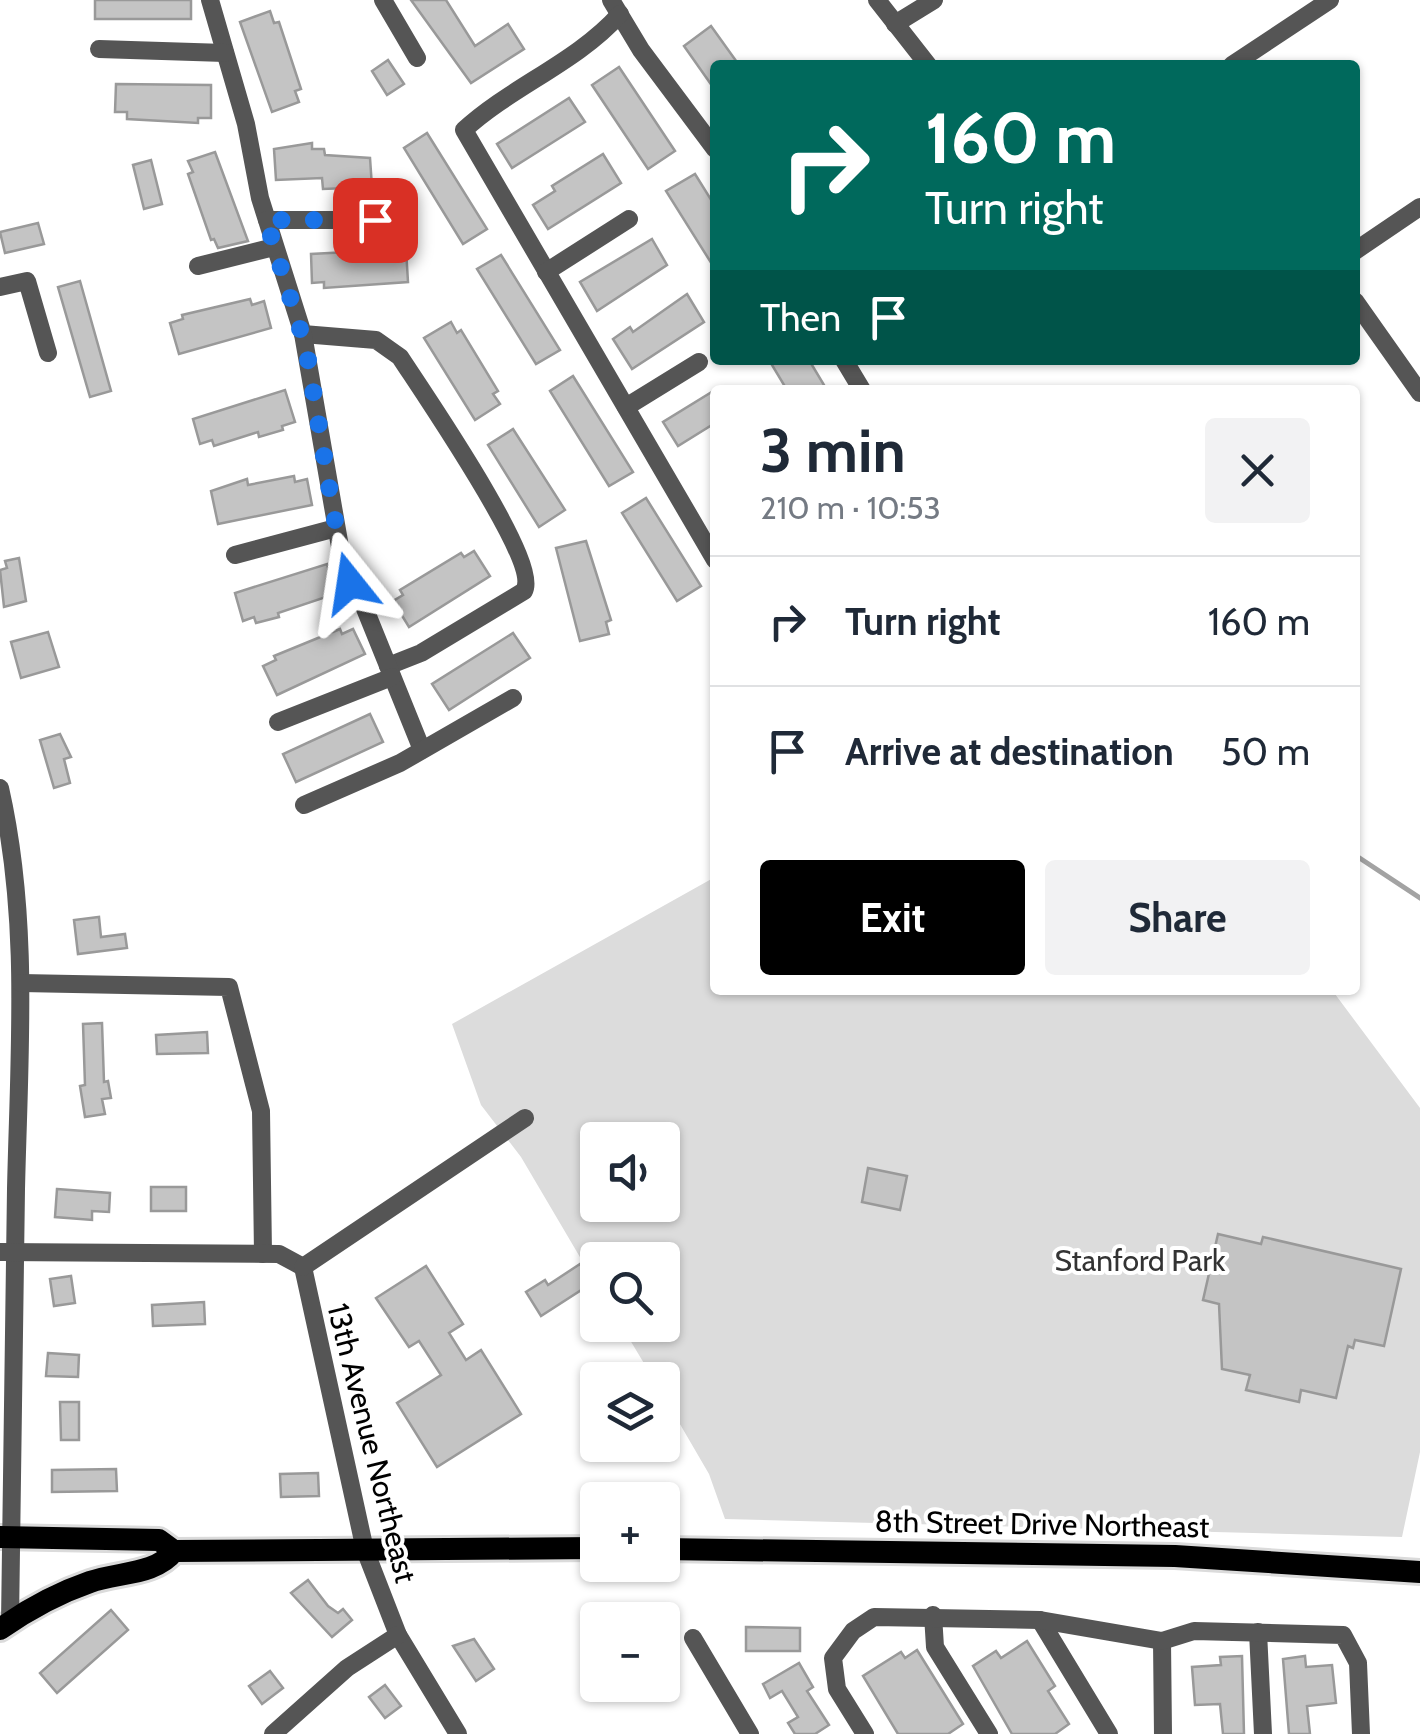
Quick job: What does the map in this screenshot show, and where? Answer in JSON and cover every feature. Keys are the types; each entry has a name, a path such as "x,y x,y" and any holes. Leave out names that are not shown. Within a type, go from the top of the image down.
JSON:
{"main road":[{"path":"5,1537 159,1540 174,1551 580,1548"},
{"name":"8th Street Drive Northeast","path":"680,1549 1175,1556 1420,1572"},
{"path":"5,1626 88,1583 163,1566 174,1551"}],"street":[{"path":"210,0 246,124 266,220 303,334 336,528 350,583 422,750"},
{"path":"383,0 417,58"},
{"path":"877,0 924,60"},
{"path":"895,24 934,0"},
{"path":"1240,60 1330,0"},
{"path":"710,142 615,7 602,34 488,108 464,130 710,551"},
{"path":"98,48 225,53"},
{"path":"1360,248 1420,207"},
{"path":"266,220 375,220"},
{"path":"546,272 629,220"},
{"path":"198,266 274,248"},
{"path":"0,286 26,281 48,352"},
{"path":"1360,308 1420,393"},
{"path":"278,722 421,654 524,591 527,582 516,545 400,357 376,340 303,334"},
{"path":"626,407 699,362"},
{"path":"235,555 336,528"},
{"path":"304,805 422,750 513,698"},
{"path":"0,788 16,860 21,984 7,1252 5,1626"},
{"path":"21,984 230,987 260,1111 263,1254"},
{"path":"7,1252 279,1254 302,1267 525,1118"},
{"name":"13th Avenue Northeast","path":"302,1267 365,1550 398,1635 458,1734"},
{"path":"933,1615 935,1647 989,1734"},
{"path":"865,1734 838,1689 833,1658 853,1631 874,1617 933,1615 1040,1620 1162,1641 1194,1631 1343,1636 1358,1662 1361,1734"},
{"path":"1040,1620 1108,1734"},
{"path":"1258,1632 1264,1734"},
{"path":"273,1734 348,1668 398,1635"},
{"path":"693,1638 750,1734"},
{"path":"1162,1641 1163,1734"}],"green space":[{"name":"Stanford Park","path":"710,880 710,995 1336,995 1420,1108 1420,1452 1402,1537 725,1519 709,1474 680,1424 680,1362 643,1362 631,1342 680,1342 680,1242 580,1242 580,1257 521,1157 481,1105 452,1024"}],"building":[{"path":"95,0 191,0 191,19 95,19"},
{"path":"411,0 446,0 475,46 508,24 524,49 471,83"},
{"path":"270,11 274,23 279,22 301,89 295,91 299,102 272,112 240,22"},
{"path":"711,26 735,60 710,60 710,83 684,46"},
{"path":"388,60 404,84 387,95 372,71"},
{"path":"619,67 675,151 648,169 592,85"},
{"path":"116,84 211,85 211,118 198,118 198,123 127,119 127,112 115,112"},
{"path":"569,98 585,122 512,168 497,144"},
{"path":"427,133 487,229 463,244 404,148"},
{"path":"312,143 312,149 324,149 325,155 370,158 372,187 323,189 322,178 276,180 274,149"},
{"path":"215,152 248,241 218,248 211,240 188,174 193,172 188,161"},
{"path":"603,154 621,183 548,229 533,205 555,191 552,186"},
{"path":"151,160 162,204 144,209 133,165"},
{"path":"695,174 710,198 710,261 666,191"},
{"path":"38,223 44,244 5,253 0,232"},
{"path":"652,239 667,265 597,311 580,282"},
{"path":"406,249 408,282 324,288 324,282 312,283 311,254"},
{"path":"501,255 560,350 536,364 477,269"},
{"path":"80,281 111,391 90,397 58,287"},
{"path":"687,294 704,322 632,369 613,339 630,327 633,332"},
{"path":"250,299 252,305 264,301 271,328 179,354 170,323 183,319 182,315"},
{"path":"451,322 457,333 461,330 498,391 493,394 500,404 475,420 424,338"},
{"path":"772,365 812,365 824,385 784,385"},
{"path":"573,376 633,472 609,486 550,391"},
{"path":"285,390 295,422 282,426 283,430 259,437 258,432 214,446 212,440 200,444 193,419"},
{"path":"710,393 710,426 678,446 663,422"},
{"path":"513,429 565,510 539,527 488,445"},
{"path":"294,476 295,482 307,479 312,505 218,524 211,491 247,479 248,485"},
{"path":"646,498 701,586 677,601 622,513"},
{"path":"586,541 611,620 606,622 609,634 580,641 556,548"},
{"path":"474,551 490,576 409,627 393,601 403,595 400,590 461,553 464,557"},
{"path":"19,558 26,601 4,607 0,570 7,568 5,561"},
{"path":"327,564 335,594 278,613 279,617 256,623 254,617 243,621 235,593"},
{"path":"340,629 342,634 353,629 365,654 277,695 263,666 276,660 274,656"},
{"path":"48,632 59,667 21,678 11,642"},
{"path":"513,633 530,658 449,710 432,684"},
{"path":"370,714 383,742 296,782 283,754"},
{"path":"60,734 71,757 64,759 70,783 54,788 40,740"},
{"path":"99,917 101,937 125,934 127,948 78,954 74,920"},
{"path":"102,1023 104,1082 108,1081 111,1098 102,1099 105,1114 85,1117 80,1086 85,1085 83,1024"},
{"path":"207,1032 208,1053 157,1054 156,1035"},
{"path":"868,1168 907,1176 900,1210 862,1202"},
{"path":"151,1187 186,1187 186,1211 151,1211"},
{"path":"57,1189 110,1193 109,1212 92,1211 92,1220 55,1217"},
{"path":"1218,1234 1261,1244 1263,1237 1401,1269 1384,1346 1355,1340 1353,1348 1348,1346 1336,1398 1301,1390 1299,1402 1246,1390 1250,1375 1222,1369 1219,1304 1203,1300"},
{"path":"580,1264 580,1291 541,1316 526,1292 545,1280 548,1285"},
{"path":"426,1266 463,1324 449,1333 466,1360 481,1350 521,1414 437,1467 397,1403 441,1375 419,1341 409,1347 376,1298"},
{"path":"71,1276 75,1303 54,1306 50,1279"},
{"path":"204,1302 205,1324 153,1326 152,1305"},
{"path":"48,1353 79,1355 78,1377 46,1376"},
{"path":"60,1402 79,1402 79,1440 61,1440"},
{"path":"116,1469 117,1491 52,1492 52,1470"},
{"path":"318,1473 319,1496 281,1497 280,1474"},
{"path":"308,1580 328,1606 338,1613 343,1609 352,1620 332,1637 291,1593"},
{"path":"111,1610 128,1630 57,1693 40,1673"},
{"path":"746,1627 800,1628 800,1651 746,1651"},
{"path":"474,1639 494,1669 476,1681 453,1646"},
{"path":"1027,1641 1055,1686 1048,1691 1069,1724 1055,1734 1012,1734 973,1666 996,1651 1001,1658"},
{"path":"917,1650 963,1724 948,1734 898,1734 863,1676 901,1652 905,1658"},
{"path":"1242,1656 1244,1734 1223,1734 1220,1704 1195,1705 1192,1667 1221,1665 1220,1657"},
{"path":"1305,1656 1306,1667 1332,1665 1336,1703 1307,1706 1310,1734 1289,1734 1283,1659"},
{"path":"799,1663 813,1687 807,1691 829,1725 815,1734 795,1734 788,1723 798,1717 782,1691 770,1698 763,1684"},
{"path":"270,1671 283,1688 262,1704 249,1686"},
{"path":"385,1685 401,1706 385,1718 369,1697"}],"waterway":[{"path":"1360,858 1420,898"}],"route":[{"path":"350,583 334,516 303,334 266,220 375,220"}]}
